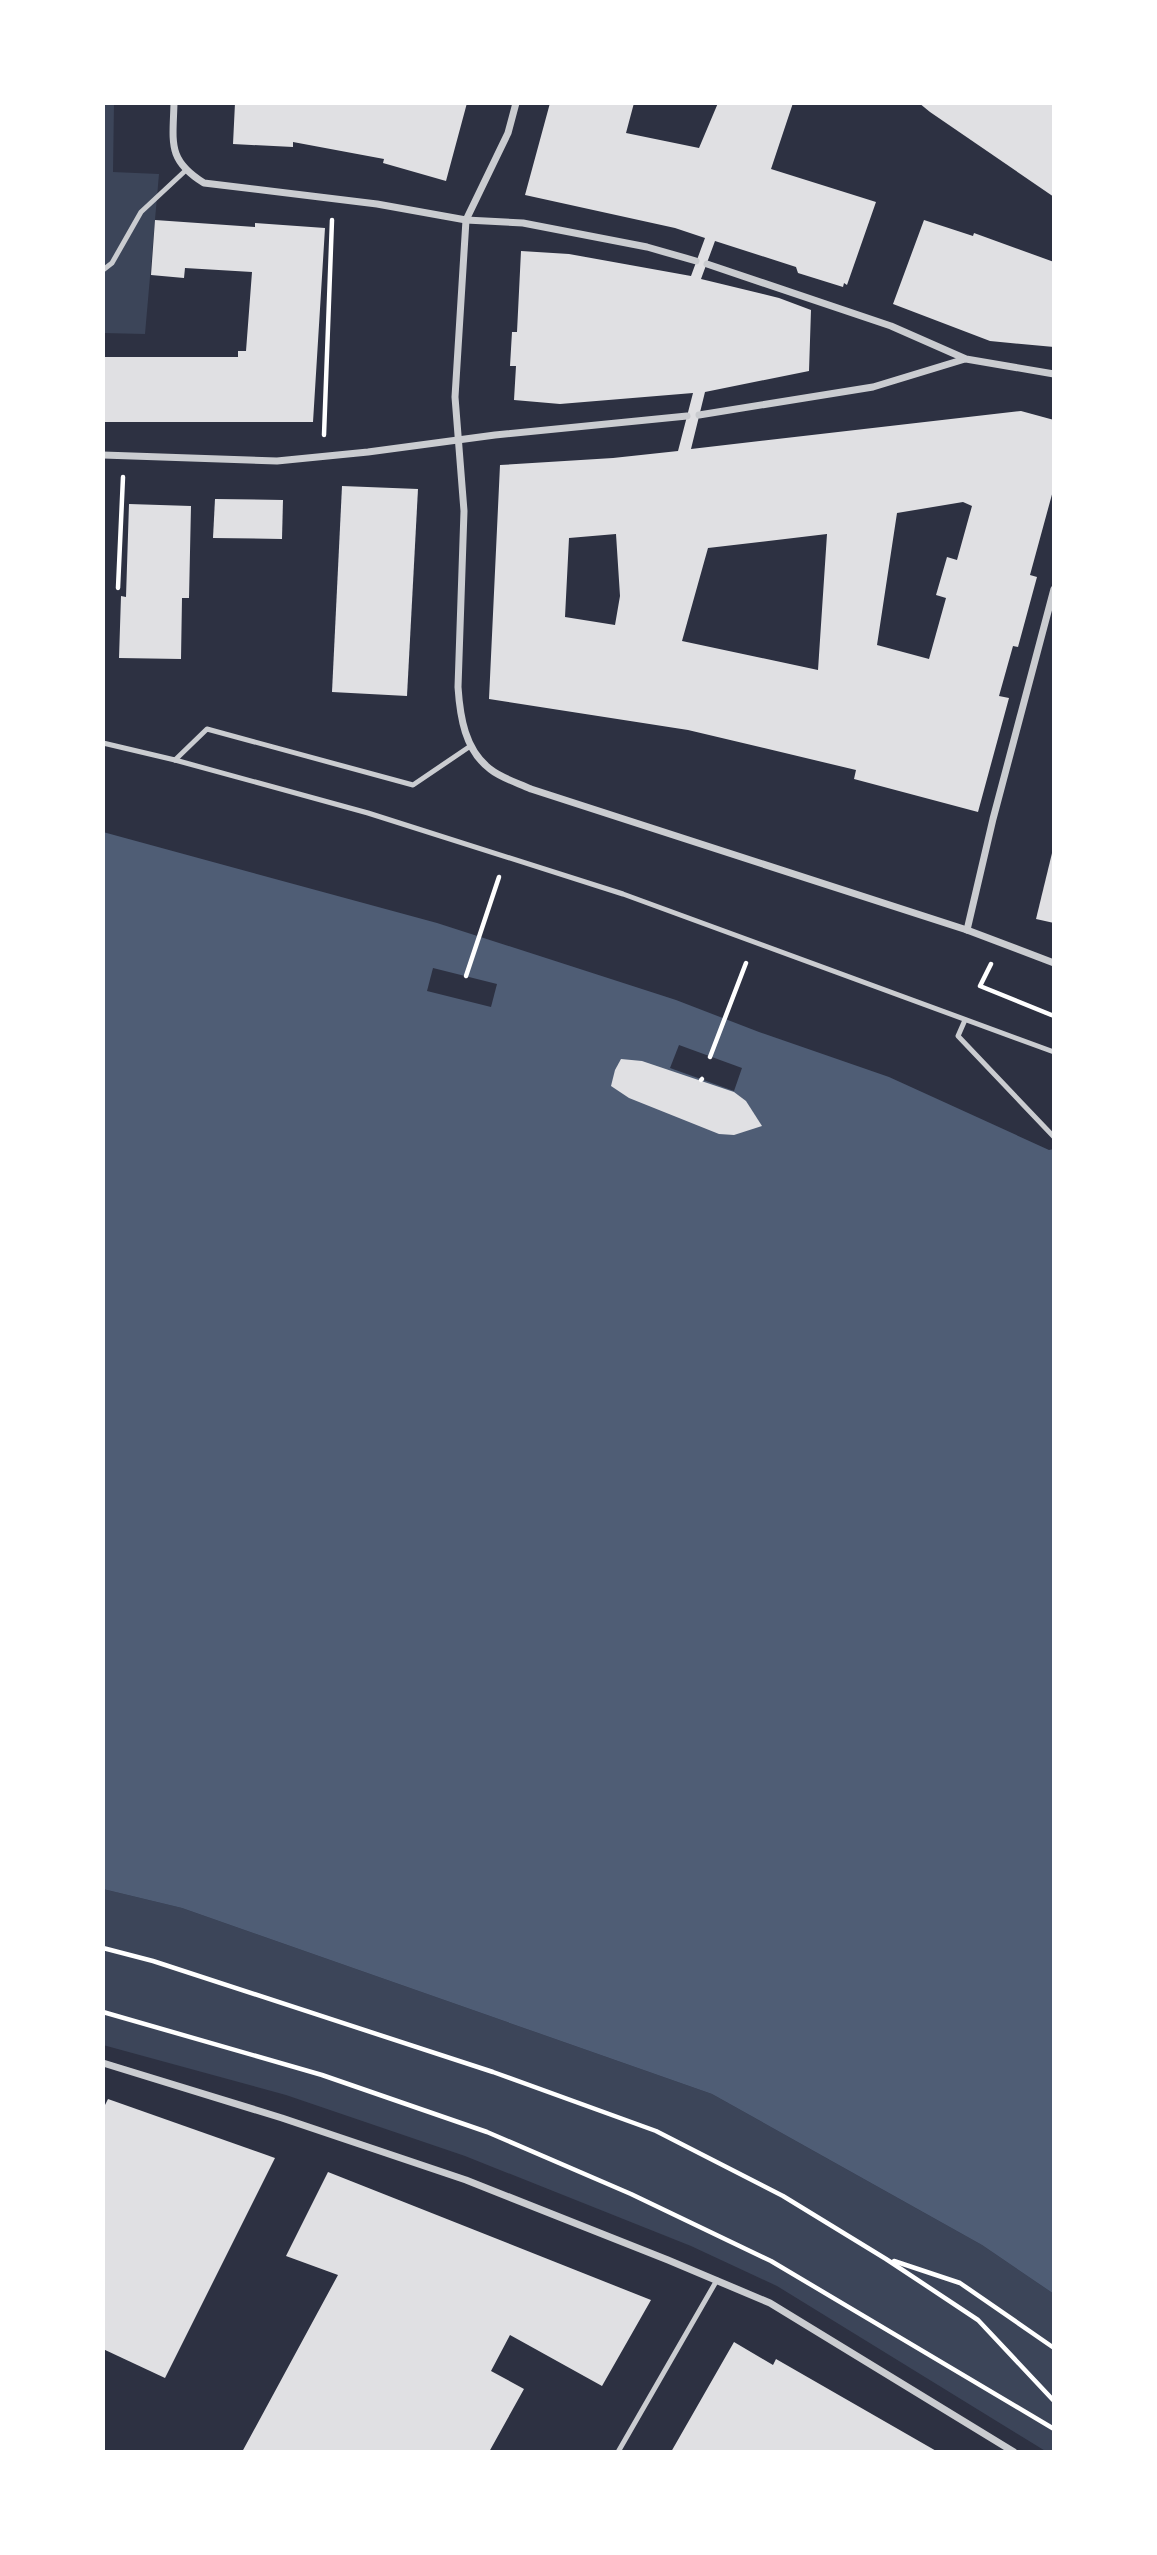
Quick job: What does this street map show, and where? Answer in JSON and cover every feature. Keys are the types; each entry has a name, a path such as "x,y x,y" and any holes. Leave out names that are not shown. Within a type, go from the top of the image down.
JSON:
{"street":[{"path":"174,103 173,146 186,171 204,183 332,198 466,220 523,223 647,247 696,261"},
{"path":"516,103 508,134 466,220 455,397 464,511 458,687 469,747 490,770 531,789 967,930 1054,964"},
{"path":"707,264 891,326 966,359 1054,374"},
{"path":"699,415 873,387 966,359"},
{"path":"103,455 277,461 687,416"},
{"path":"967,930 1054,589"},
{"path":"103,2063 282,2118 466,2180 771,2303 1014,2452"}],"lane":[{"path":"103,270 112,263 141,212 186,171"},
{"path":"175,760 207,729 413,785 469,747"},
{"path":"103,743 368,813 623,894 1054,1052"},
{"path":"965,1020 958,1035 1054,1137"},
{"path":"618,2452 717,2280"}],"path":[{"path":"324,457 332,198"},
{"path":"118,589 124,456"},
{"path":"466,976 495,892"},
{"path":"1003,943 980,986 1054,1016"},
{"path":"710,1056 744,971"},
{"path":"103,1948 153,1961 493,2072 656,2131 783,2196 886,2259 978,2320 1054,2401"},
{"path":"103,2012 322,2074 487,2132 631,2193 772,2261 1054,2429"},
{"path":"886,2259 960,2283 1054,2348"}],"shaded area":[{"path":"103,103 114,103 113,172 159,174 145,334 103,333"},
{"path":"103,832 437,923 676,1000 889,1077 1049,1150 1054,1149 1054,2294 982,2245 712,2094 182,1908 103,1889"},
{"path":"103,1889 182,1908 712,2094 982,2245 1054,2294 1054,2452 1047,2452 777,2286 691,2246 465,2156 286,2095 103,2045"}],"pier":[{"path":"433,968 497,984 491,1007 427,991"},
{"path":"679,1045 742,1068 734,1091 670,1068"}],"building":[{"path":"235,103 467,103 446,181 383,163 384,159 293,142 293,147 233,144"},
{"path":"550,103 634,103 626,133 699,148 718,103 793,103 771,169 876,202 847,285 844,283 843,287 798,273 796,267 715,241 701,279 779,298 811,310 809,371 705,392 691,449 1021,411 1054,420 1054,487 1030,575 1037,577 1018,647 1013,646 999,696 1009,698 978,812 854,779 856,770 688,730 489,699 500,465 678,451 693,393 560,404 514,400 516,366 510,366 512,332 517,332 521,251 569,254 691,276 705,238 675,228 525,195","holes":["963,502 972,506 957,560 947,557 936,595 946,598 929,659 877,645 897,513","616,534 620,596 615,625 565,617 569,538","827,534 818,670 682,641 708,548"]},
{"path":"919,103 1054,103 1054,197 930,112"},
{"path":"155,220 255,227 255,223 325,228 313,422 103,422 103,357 238,357 238,351 246,351 252,272 185,268 184,278 151,275"},
{"path":"924,220 973,236 974,233 1054,262 1054,347 990,341 893,304"},
{"path":"342,486 418,489 407,696 332,692"},
{"path":"215,499 283,500 282,539 213,538"},
{"path":"129,504 191,506 189,598 182,598 181,659 119,658 121,596 126,597"},
{"path":"1054,849 1054,923 1036,919"},
{"path":"621,1059 642,1061 734,1092 746,1101 762,1126 734,1135 719,1134 629,1098 611,1086"},
{"path":"108,2099 275,2158 165,2378 103,2349 103,2109"},
{"path":"328,2172 651,2300 602,2386 510,2335 491,2371 524,2389 489,2452 242,2452 338,2275 286,2256"},
{"path":"734,2342 773,2365 776,2359 938,2452 671,2452"}]}
